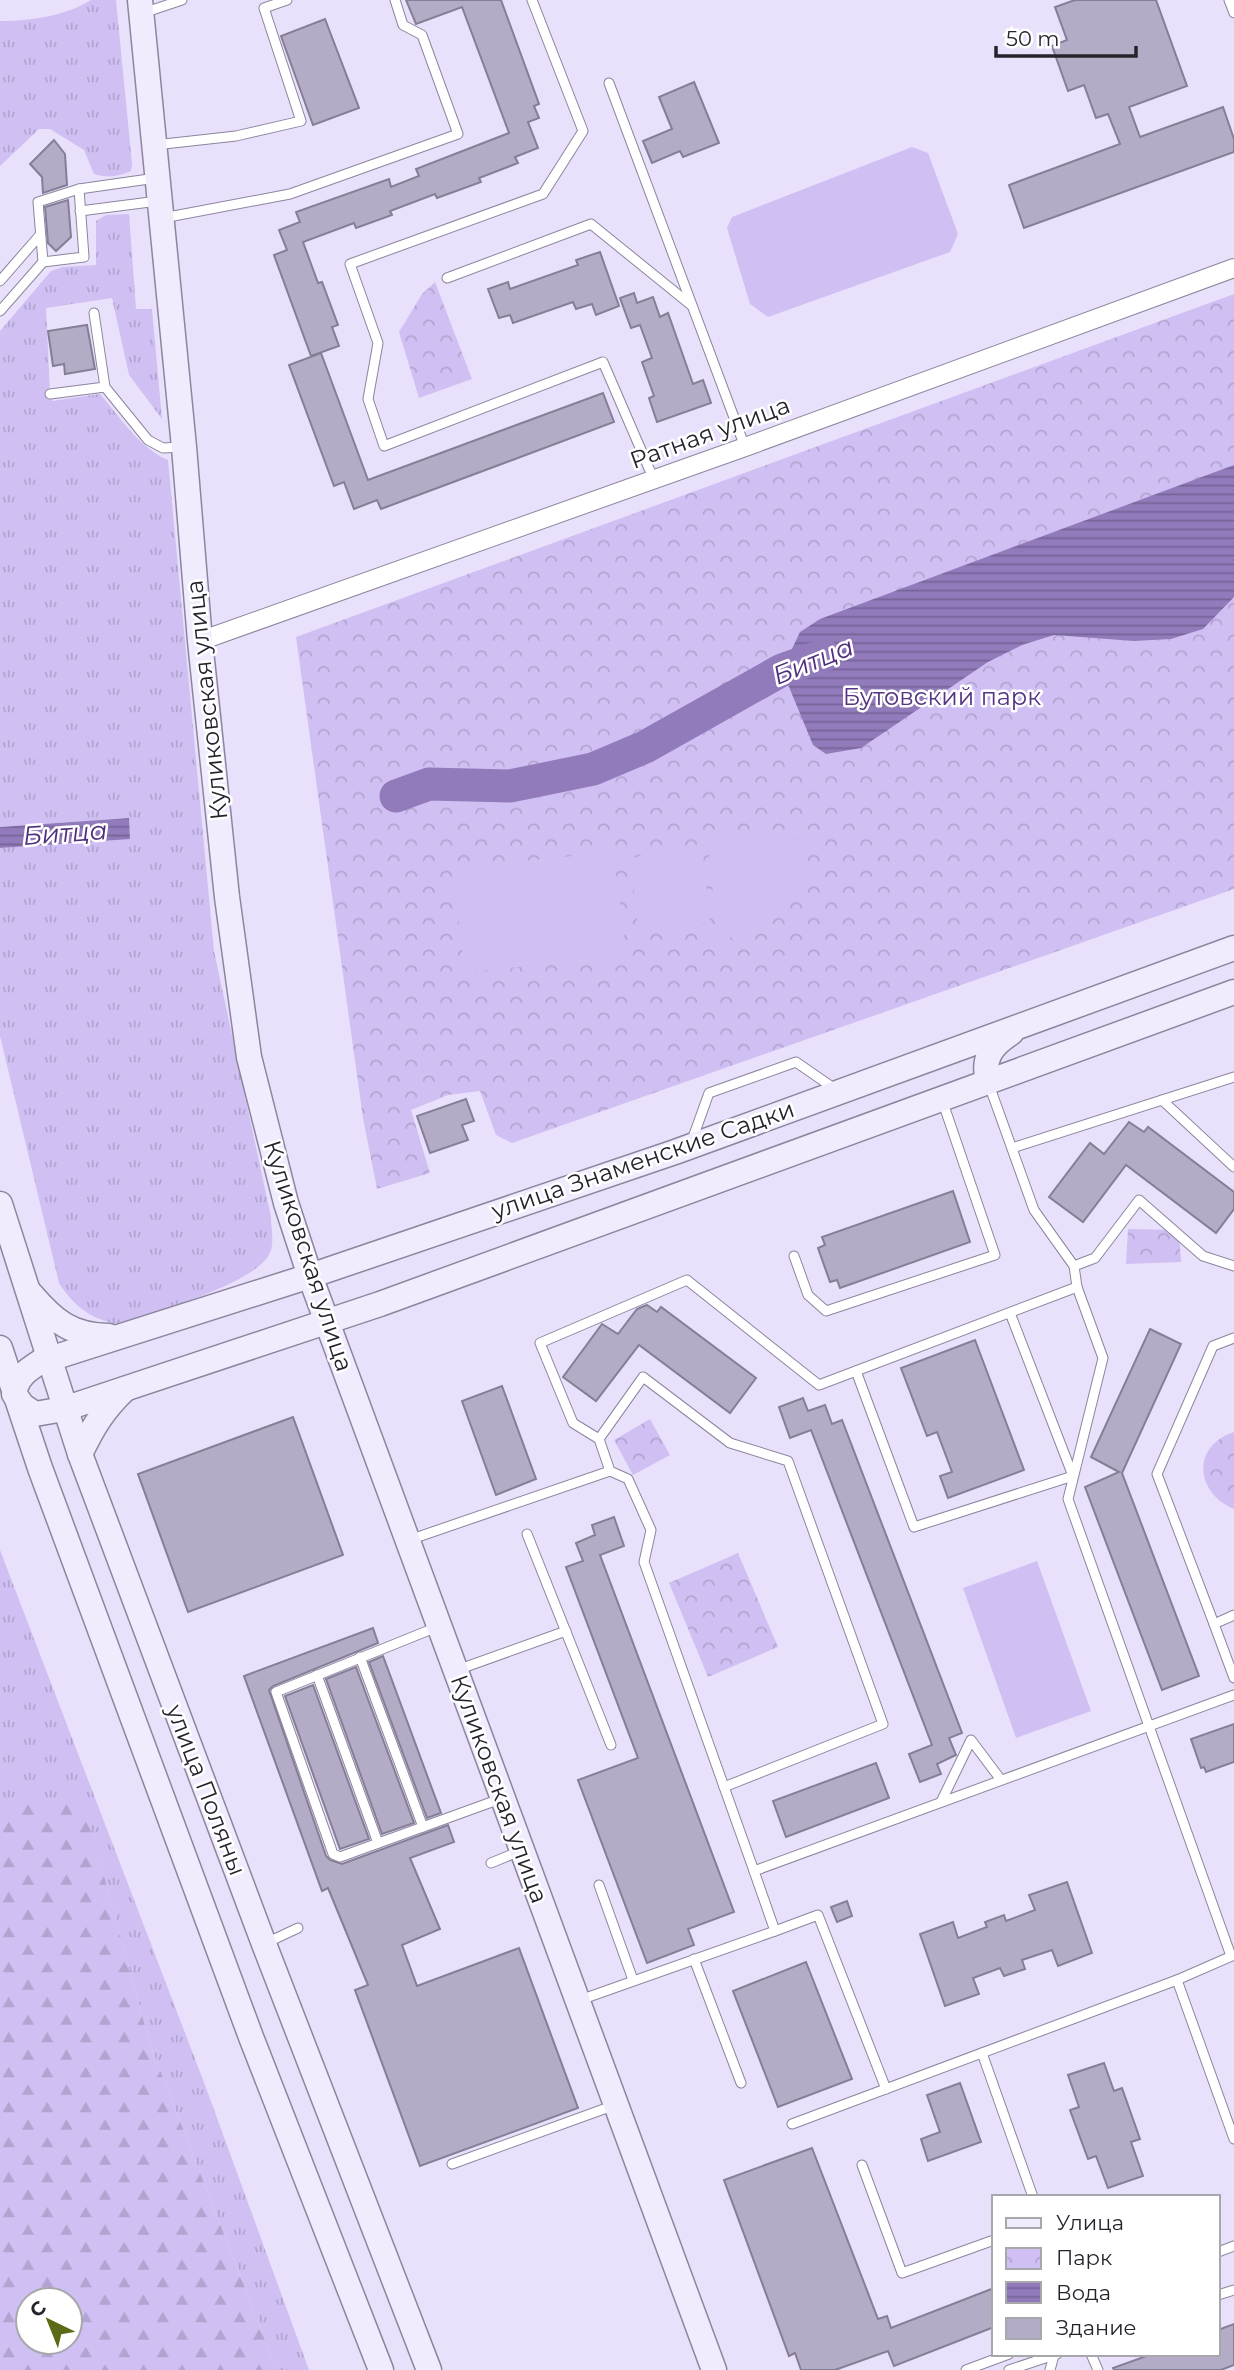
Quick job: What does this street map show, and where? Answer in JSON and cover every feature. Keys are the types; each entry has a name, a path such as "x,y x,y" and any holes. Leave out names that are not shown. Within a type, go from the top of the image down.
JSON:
{"street":[{"name":"Куликовская улица","path":"141,7 200,641 227,897 249,1056 286,1203 310,1276 714,2370"},
{"name":"Ратная улица","path":"200,641 654,480 1234,268"},
{"name":"улица Знаменские Садки","path":"1234,948 690,1147 310,1276 48,1359 22,1374 16,1383 14,1394 23,1406 35,1415 64,1409 327,1322 1234,992"},
{"path":"988,1082 984,1066 990,1052 1003,1038 1023,1024"},
{"name":"улица Поляны","path":"0,1204 80,1454 264,1944 429,2370"},
{"path":"26,1288 48,1314 64,1326 90,1336 120,1336"},
{"name":"улица Поляны","path":"0,1348 14,1394 246,2024 381,2370"},
{"path":"80,1454 94,1424 128,1386"}],"lane":[{"path":"141,7 182,0"},
{"path":"155,145 236,136 301,121 264,8 288,0"},
{"path":"80,211 160,199 290,194 458,134 422,34 403,25 395,0"},
{"path":"532,0 583,131 542,194 350,264 378,342 368,398 384,446 603,362 654,480"},
{"path":"1229,0 1234,13"},
{"path":"609,83 745,447"},
{"path":"43,262 38,202 79,189 160,199"},
{"path":"0,311 43,262 84,257 79,189"},
{"path":"447,278 591,224 692,306"},
{"path":"0,281 40,235"},
{"path":"94,313 105,387 148,440 163,448 184,447"},
{"path":"50,394 105,387"},
{"path":"690,1147 709,1093 796,1062 839,1092"},
{"path":"1012,1148 1234,1077"},
{"path":"792,2124 1177,1980 1232,1956 1068,1499 1103,1357 1077,1287 1074,1266 1034,1210 988,1082"},
{"path":"794,1256 808,1295 826,1311 995,1255 941,1098"},
{"path":"1162,1100 1234,1167"},
{"path":"1074,1266 1095,1258 1139,1200 1203,1256 1234,1266"},
{"path":"610,1471 599,1439 573,1423 540,1343 687,1280 819,1385 1077,1287"},
{"path":"1010,1313 1073,1476"},
{"path":"1234,1338 1213,1346 1157,1474 1234,1678"},
{"path":"856,1371 914,1527 1073,1476"},
{"path":"599,1439 643,1377 730,1443 788,1461 883,1724 724,1787"},
{"path":"407,1541 610,1471 628,1479 651,1530 644,1562 775,1931"},
{"path":"527,1534 611,1745"},
{"path":"1214,1624 1234,1615"},
{"path":"439,1626 279,1689 276,1695 333,1854 340,1857 503,1798"},
{"path":"456,1671 566,1631"},
{"path":"360,1657 423,1827"},
{"path":"317,1675 378,1843"},
{"path":"754,1871 1234,1695"},
{"path":"941,1802 971,1740 1001,1780"},
{"path":"491,1863 522,1850"},
{"path":"599,1885 633,1980"},
{"path":"578,2001 818,1915 886,2089"},
{"path":"264,1944 298,1928"},
{"path":"694,1959 740,2083"},
{"path":"1177,1980 1234,2139"},
{"path":"982,2053 1032,2195"},
{"path":"452,2164 616,2105"},
{"path":"862,2165 902,2273 992,2241"},
{"path":"966,2370 1004,2356"},
{"path":"1009,2370 1052,2356"}],"green space":[{"path":"91,0 116,0 131,171 112,176 94,174 84,150 50,129 39,129 0,166 0,21 47,16 70,10"},
{"path":"912,147 928,153 958,234 950,252 768,317 750,304 727,228 732,217"},
{"path":"129,214 136,309 152,309 162,419 129,375 112,298 46,308 50,393 52,401 100,394 139,440 168,460 214,951 271,1217 272,1238 271,1250 263,1262 248,1274 203,1295 118,1324 91,1315 71,1298 59,1283 0,1036 0,848 130,838 128,818 0,827 0,331 51,271 63,267 96,265 96,221 106,215"},
{"path":"435,282 472,379 419,398 399,332 422,294"},
{"name":"Бутовский парк","path":"1234,294 1234,889 512,1143 496,1135 480,1091 448,1095 411,1110 430,1173 377,1189 363,1118 296,637"},
{"path":"785,832 804,843 808,871 784,904 753,930 718,942 708,844 718,839"},
{"path":"702,844 710,923 670,927 638,926 630,859 661,849"},
{"path":"613,852 627,957 465,972 452,868"},
{"path":"1128,1229 1179,1230 1181,1262 1126,1264"},
{"path":"650,1419 670,1455 633,1475 614,1440"},
{"path":"1234,1432 1234,1509 1221,1502 1212,1492 1203,1470 1210,1448"},
{"path":"0,1550 205,2085 309,2370 277,2370 150,2044 84,1804 0,1804"},
{"path":"738,1553 778,1647 708,1677 669,1583"},
{"path":"1037,1561 1091,1711 1016,1738 963,1588"},
{"path":"84,1803 150,2044 277,2370 0,2370 0,1804"}],"water":[{"path":"1234,465 1234,597 1203,629 1171,639 1134,641 1054,635 1022,645 988,662 861,748 826,754 813,745 782,670 800,632 820,619"},
{"path":"129,818 130,839 0,848 0,827"}],"building":[{"path":"406,0 501,0 539,104 534,106 539,118 528,122 538,148 515,157 518,163 479,178 481,182 437,198 435,194 390,211 392,215 356,228 354,223 303,242 318,283 322,282 338,325 332,327 339,346 311,356 274,255 287,250 279,230 300,222 296,212 389,179 391,187 419,176 416,169 509,133 462,7 416,24"},
{"path":"1075,0 1156,0 1187,86 1129,107 1140,137 1223,107 1234,139 1234,152 1024,228 1009,185 1120,144 1108,114 1096,118 1084,85 1068,91 1052,46 1067,40 1055,7"},
{"path":"325,19 359,108 313,125 281,36"},
{"path":"694,82 719,143 683,157 680,151 652,163 643,141 672,129 659,97"},
{"path":"54,140 65,154 67,185 43,193 42,177 30,164"},
{"path":"68,200 71,237 56,251 48,243 45,207"},
{"path":"600,252 619,306 596,315 592,304 576,309 573,302 513,323 510,315 499,318 488,289 508,282 510,289 578,265 576,260"},
{"path":"634,293 637,303 653,297 660,317 668,313 693,384 703,380 711,403 657,422 649,398 654,396 642,362 652,358 640,325 631,328 620,298"},
{"path":"87,325 95,369 65,374 64,364 53,366 48,331"},
{"path":"321,353 368,480 603,393 614,422 381,509 377,500 354,509 344,482 334,486 289,365"},
{"path":"466,1099 474,1121 462,1125 468,1140 430,1153 417,1116"},
{"path":"1129,1122 1144,1132 1148,1127 1234,1192 1234,1209 1216,1233 1126,1165 1083,1222 1049,1197 1090,1143 1104,1154"},
{"path":"953,1191 970,1242 840,1288 837,1280 830,1282 818,1248 825,1245 822,1237"},
{"path":"647,1305 657,1312 661,1307 756,1378 730,1413 639,1345 596,1401 563,1377 602,1324 618,1334 637,1309"},
{"path":"1150,1329 1181,1344 1122,1473 1199,1676 1162,1690 1085,1487 1119,1472 1091,1457"},
{"path":"975,1340 1024,1470 948,1498 940,1476 952,1472 937,1432 927,1436 901,1368"},
{"path":"502,1386 536,1479 496,1495 462,1401"},
{"path":"803,1398 808,1411 825,1405 832,1424 842,1420 962,1733 949,1738 956,1755 937,1764 941,1774 920,1782 909,1754 932,1745 811,1430 790,1438 779,1407"},
{"path":"293,1417 343,1555 188,1612 138,1474"},
{"path":"614,1517 624,1546 600,1555 734,1912 688,1929 694,1945 647,1963 578,1780 638,1758 566,1567 583,1561 576,1543 595,1535 592,1525"},
{"path":"373,1628 378,1643 269,1690 326,1856 342,1864 448,1825 454,1842 410,1858 440,1929 402,1945 417,1986 519,1948 578,2108 420,2166 355,1990 368,1985 328,1888 322,1891 244,1676"},
{"path":"383,1656 441,1813 427,1818 369,1662"},
{"path":"356,1667 414,1823 382,1834 326,1679"},
{"path":"313,1685 369,1839 340,1849 285,1696"},
{"path":"1234,1724 1234,1762 1206,1772 1204,1767 1201,1768 1191,1739"},
{"path":"876,1763 889,1798 786,1837 773,1801"},
{"path":"1067,1882 1092,1953 1058,1966 1052,1950 1022,1960 1025,1969 1004,1976 1000,1968 973,1978 979,1994 945,2006 920,1934 953,1922 958,1938 987,1927 985,1922 1004,1915 1006,1921 1035,1910 1029,1895"},
{"path":"847,1901 852,1916 837,1922 831,1907"},
{"path":"806,1962 852,2079 778,2107 733,1991"},
{"path":"1104,2063 1114,2091 1122,2088 1140,2139 1131,2142 1143,2176 1108,2188 1096,2156 1088,2159 1070,2110 1079,2107 1068,2075"},
{"path":"960,2083 981,2142 928,2161 921,2139 940,2132 927,2095"},
{"path":"812,2148 878,2319 887,2316 891,2328 992,2289 992,2328 894,2366 888,2351 835,2370 801,2370 795,2353 789,2356 724,2180"},
{"path":"1234,2324 1234,2365 1221,2370 1113,2368 1146,2356 1220,2356 1220,2329"}],"waterway":[{"name":"Битца","path":"396,796 429,784 510,786 593,769 645,747 782,670 824,655"}]}
